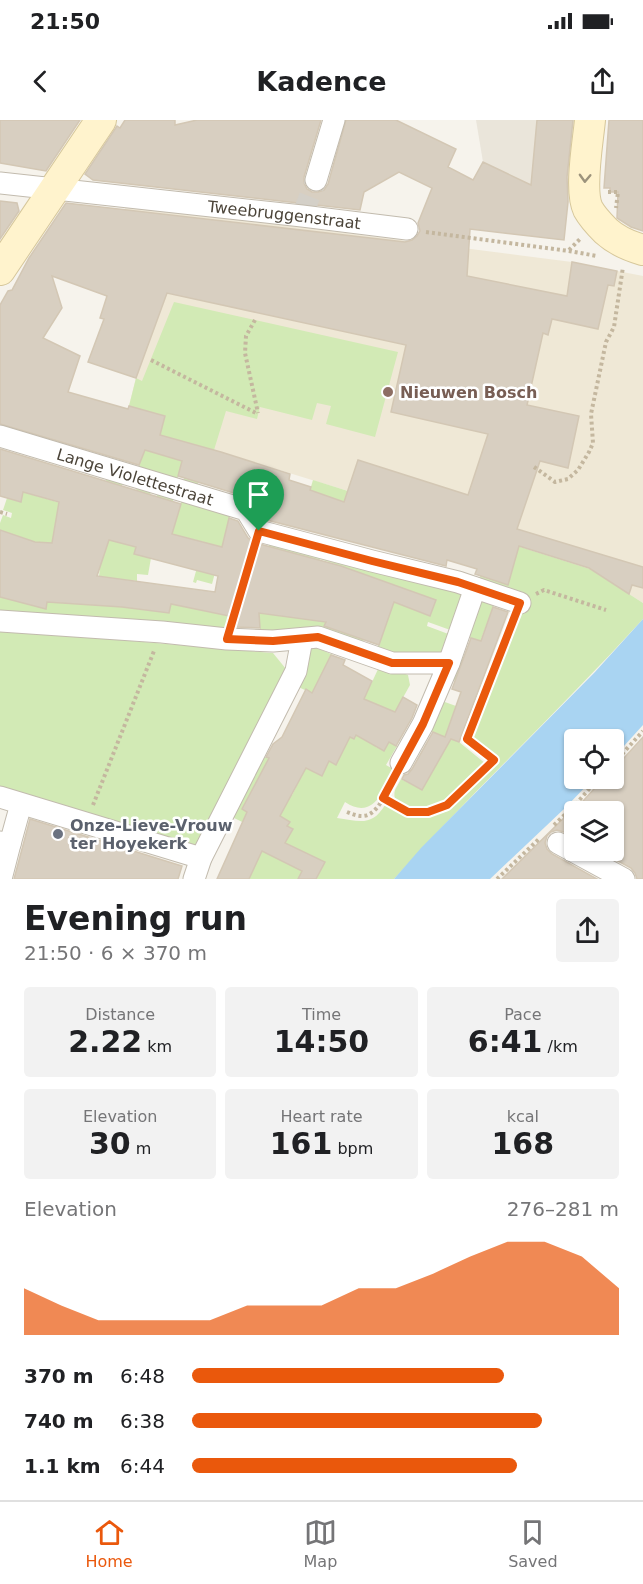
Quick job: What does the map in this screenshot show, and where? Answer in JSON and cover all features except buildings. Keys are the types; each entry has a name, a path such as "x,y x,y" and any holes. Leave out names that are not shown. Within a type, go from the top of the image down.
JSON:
{"street":[{"path":"0,270 101,120"},
{"path":"316,180 334,120"},
{"path":"590,120 585,180 587,207 597,222 631,252"},
{"name":"Tweebruggenstraat","path":"0,183 302,216 407,230"},
{"name":"Lange Violettestraat","path":"0,436 246,510 259,531"},
{"path":"259,531 450,579 520,603"},
{"path":"401,763 423,724 449,663 475,588"},
{"path":"0,621 162,632 227,639 273,641 318,637 392,663 449,663"},
{"path":"194,879 201,858 296,671 302,639"},
{"path":"0,797 201,858"},
{"path":"1,879 5,843 21,804"},
{"path":"558,843 624,879"}],"path":[{"path":"609,192 618,192 616,214"},
{"path":"407,230 568,250"},
{"path":"534,467 555,482 568,479 578,470 589,452 593,442 592,408 606,342 614,327 631,252"},
{"path":"151,360 258,414 245,353 246,336 255,320"},
{"path":"0,512 7,514"},
{"path":"227,639 259,531"},
{"path":"383,798 408,812 428,812 447,805 494,760 467,739 520,603 544,590 606,610"},
{"path":"87,823 162,632"},
{"path":"624,752 643,731"},
{"path":"347,812 363,816 373,813 401,763"}],"shaded area":[{"path":"476,120 575,120 568,204 483,162"},
{"name":"Nieuwen Bosch","path":"126,205 572,262 643,276 643,603 589,569 348,491 124,425 136,378 88,362 104,319 107,320 114,248"}],"green space":[{"path":"174,302 398,352 375,437 326,424 331,406 317,403 312,420 260,407 257,419 226,411 214,450 160,435 165,416 129,406 136,378 142,381"},
{"path":"145,449 204,467 197,486 183,482 186,472 180,470 177,480 138,468"},
{"path":"107,476 123,481 121,489 135,493 138,485 152,489 150,495 157,496 158,491 174,496 172,505 180,507 182,498 231,513 212,584 197,580 196,583 193,582 204,542 172,534 177,517 102,496"},
{"path":"313,480 367,497 363,512 307,500"},
{"path":"23,492 98,514 52,543 13,560 20,537 0,530 0,523 3,515 11,518 12,513 3,510 7,498 20,502"},
{"path":"139,535 134,554 151,558 148,575 137,574 137,581 99,577 107,545 95,542"},
{"path":"505,542 590,569 643,603 643,619 394,879 316,879 324,862 230,816 260,755 298,771 300,766 322,775 314,754 336,765 331,702 294,685 313,646 333,655 331,655 376,747 384,751 389,742 397,746 386,765 395,770 382,794 376,801 363,808 345,802 337,818 370,820 385,805 390,805 412,817 427,817 448,811 497,763 467,739 521,599 479,579 482,571","holes":["267,762 301,777 292,795 279,788 274,812 290,822 287,826 293,830 288,837 242,809"]},
{"path":"269,544 298,549 434,583 462,594 463,599 453,631 428,622 427,626 451,635 445,655 441,658 390,658 375,654 394,602 430,616 435,600 346,568 343,576 365,585 363,593 375,597 372,603 332,589 330,596 312,592 314,581 310,581 313,566 252,558 259,550 268,552","holes":["320,559 338,565 336,573 317,567"]},
{"path":"481,593 497,597 464,684 451,679 458,657 464,659 471,638 466,637"},
{"path":"0,597 45,608 47,602 169,613 171,604 229,616 225,630 0,612"},
{"path":"240,607 325,622 366,632 361,649 260,632 260,628 236,627"},
{"path":"2,630 273,653 286,669 198,847 0,789 0,632"},
{"path":"380,665 408,675 410,685 395,712 364,699"},
{"path":"442,701 456,706 445,737 428,730"},
{"path":"451,739 459,742 486,764 457,793 435,806 423,809 410,808 396,802 396,788 401,779 422,790"},
{"path":"262,851 302,871 298,879 249,879"}],"water":[{"path":"643,619 643,725 624,746 624,729 564,729 564,789 583,789 572,801 564,801 564,809 490,879 394,879 421,848 595,672"}],"tunnel":[{"path":"302,216 316,180"}],"place":[{"name":"Nieuwen Bosch","path":"388,392"},
{"name":"Onze-Lieve-Vrouw ter Hoyekerk","path":"58,834"}],"route":[{"path":"259,531 442,577 520,603 467,739 494,760 447,805 428,812 408,812 383,798 423,724 449,663 392,663 318,637 273,641 227,639 259,531"}]}
